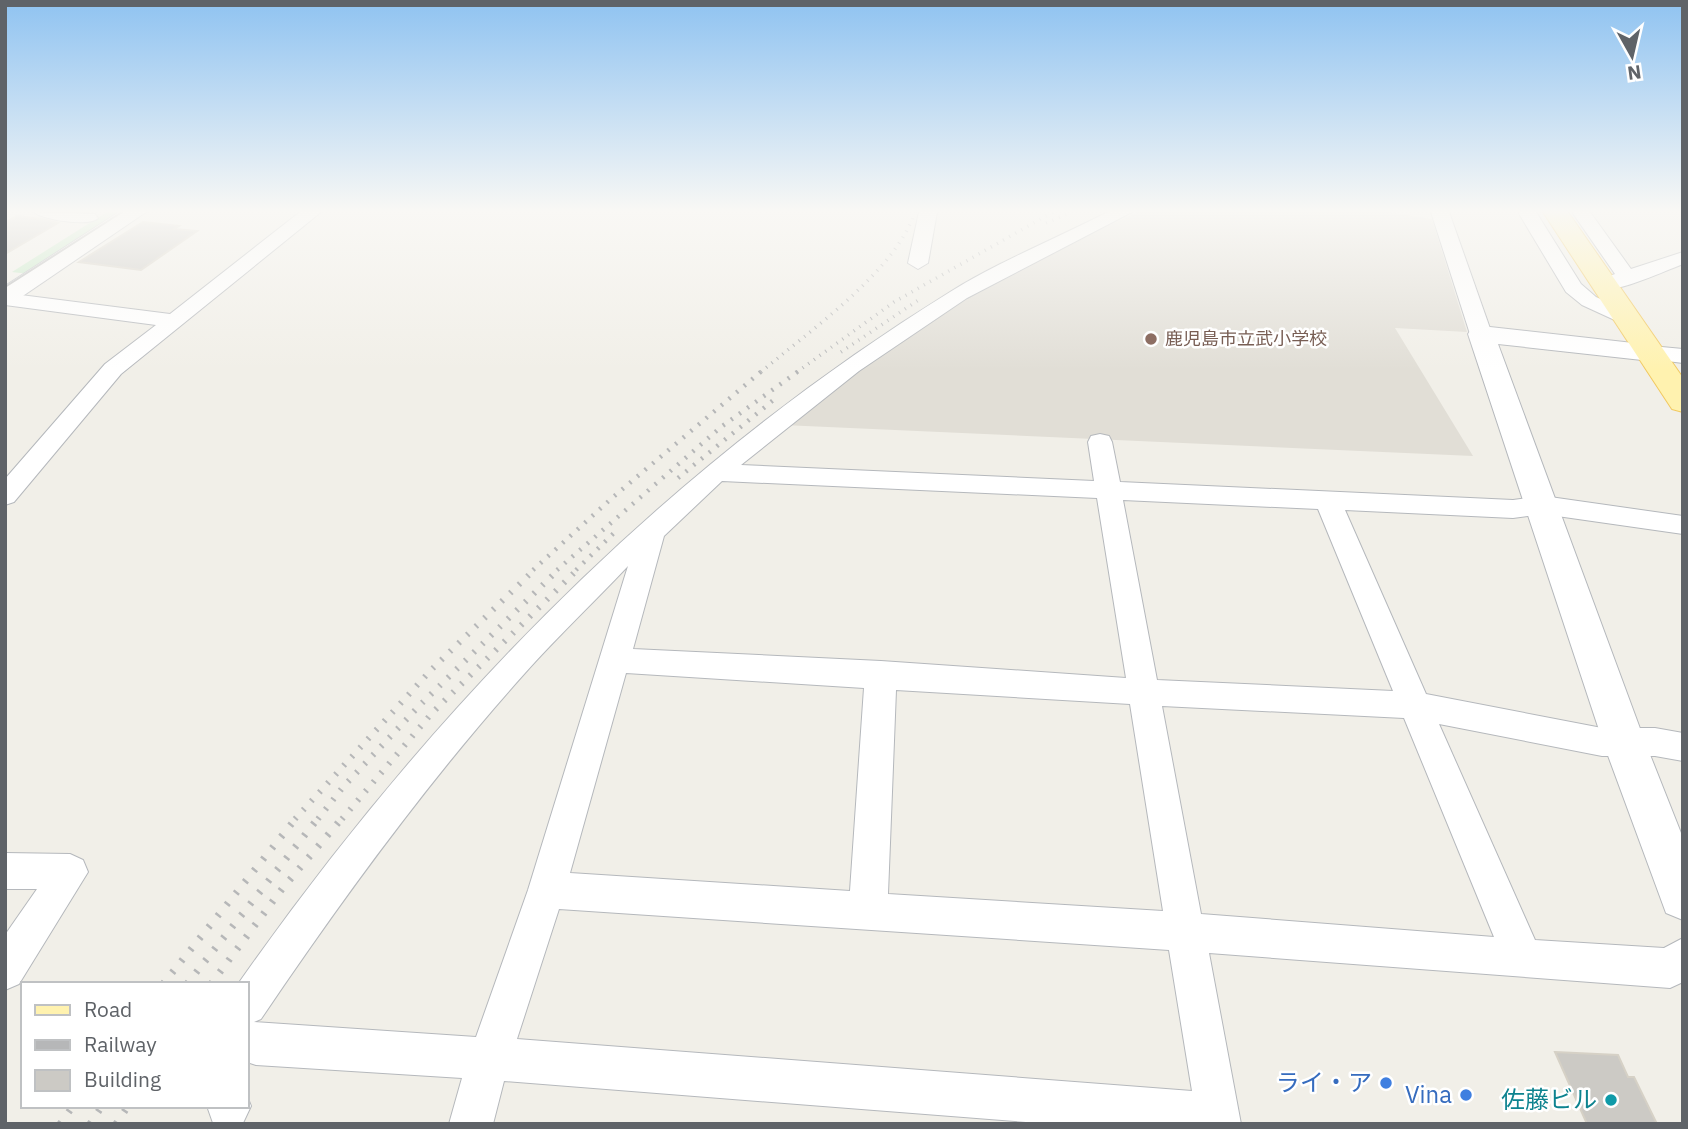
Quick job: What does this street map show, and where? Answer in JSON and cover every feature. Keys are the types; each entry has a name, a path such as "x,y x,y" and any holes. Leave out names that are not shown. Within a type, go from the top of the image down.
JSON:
{"main road":[{"path":"1601,265 1616,282 1626,318 1667,354 1683,402"}],"street":[{"path":"5,298 55,265"},
{"path":"5,496 113,369 245,265"},
{"path":"1018,265 960,294 851,366 772,425 716,472 652,533 620,557 514,664 405,790 306,919 249,1039 1218,1119 1100,442"},
{"path":"1458,265 1624,742 1683,897"},
{"path":"1559,265 1573,288 1589,301 1626,318"},
{"path":"1607,265 1616,282 1664,265"},
{"path":"5,298 174,321"},
{"path":"1481,334 1667,354"},
{"path":"716,472 1513,509 1543,505 1683,525"},
{"path":"1328,501 1523,959"},
{"path":"471,1123 489,1059 547,890 652,533"},
{"path":"615,660 881,674 1143,692 1413,705 1602,742 1683,747"},
{"path":"868,911 881,674"},
{"path":"5,871 70,873 5,970"},
{"path":"547,890 1186,932 1670,968 1683,958"}],"shaded area":[{"name":"鹿児島市立武小学校","path":"1027,265 1446,265 1467,332 1395,328 1473,456 783,425 889,346 968,296"}],"green space":[{"path":"24,265 44,265 29,274 12,272"}],"building":[{"path":"100,265 149,265 141,270"},
{"name":"佐藤ビル","path":"1555,1052 1618,1055 1628,1077 1634,1077 1657,1124 1587,1124"}],"tram line":[{"path":"5,287 40,265"}],"railway":[{"path":"761,372 826,319 882,265"},
{"path":"797,372 894,302 960,265"},
{"path":"841,352 920,299"},
{"path":"533,570 612,498 763,370"},
{"path":"557,570 721,427 800,370"},
{"path":"678,478 776,398"},
{"path":"576,570 617,530"},
{"path":"295,819 431,670 535,569"},
{"path":"318,819 343,787 420,705 559,569"},
{"path":"342,819 432,713 578,569"},
{"path":"165,982 297,817"},
{"path":"189,982 319,817"},
{"path":"212,982 282,889 343,817"},
{"path":"60,1124 72,1108"},
{"path":"90,1124 101,1108"},
{"path":"116,1124 127,1108"}],"place":[{"name":"鹿児島市立武小学校","path":"1151,339"},
{"name":"ライ・ア","path":"1386,1083"},
{"name":"Vina","path":"1466,1095"},
{"name":"佐藤ビル","path":"1611,1100"}]}
